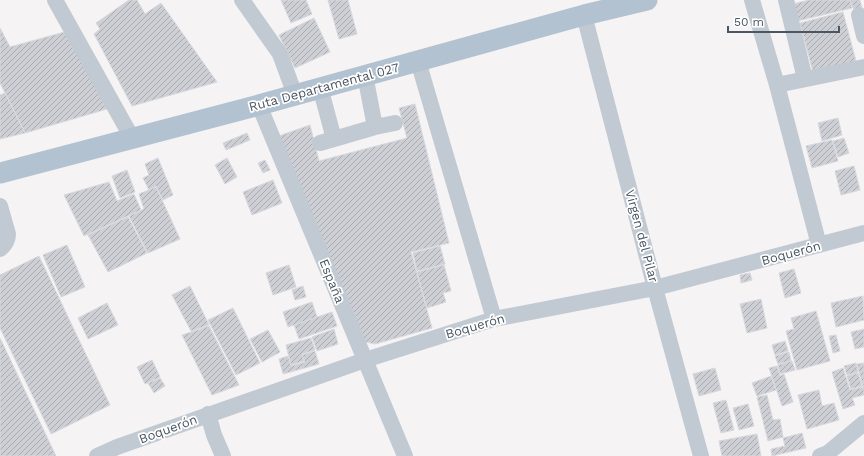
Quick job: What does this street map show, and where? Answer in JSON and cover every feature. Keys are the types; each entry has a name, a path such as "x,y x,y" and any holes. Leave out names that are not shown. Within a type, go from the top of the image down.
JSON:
{"main road":[{"name":"Ruta Departamental 027","path":"0,173 296,95 320,87 584,15 647,0"}],"street":[{"path":"55,0 132,138"},
{"path":"242,0 280,54 296,95"},
{"path":"752,0 777,85 819,245"},
{"path":"786,0 805,79"},
{"name":"Virgen del Pilar","path":"584,15 701,456"},
{"path":"859,15 864,36"},
{"path":"418,61 494,319"},
{"path":"777,85 864,67"},
{"path":"366,75 375,127"},
{"path":"320,87 327,141 375,127 395,123"},
{"name":"España","path":"259,105 405,456"},
{"path":"0,206 8,239 0,248"},
{"name":"Boquerón","path":"97,456 117,447 208,414 364,360 494,319 656,288 864,233"},
{"path":"208,414 222,456"},
{"path":"820,456 828,453 864,423"}],"building":[{"path":"129,0 137,0 145,14 161,3 217,82 132,106 94,34 100,29 96,23"},
{"path":"281,0 306,0 312,14 291,23"},
{"path":"328,0 348,0 357,34 339,39"},
{"path":"809,0 850,0 852,8 797,21 793,4"},
{"path":"850,0 860,0 862,8 854,10"},
{"path":"843,12 856,61 813,72 800,23"},
{"path":"314,18 330,52 295,68 279,35"},
{"path":"0,28 10,47 68,31 107,109 25,133 0,83"},
{"path":"5,93 25,133 0,139 0,95"},
{"path":"415,104 449,243 411,252 432,328 375,344 361,341 276,137 310,125 319,161 407,138 399,108"},
{"path":"838,118 842,135 822,141 818,123"},
{"path":"247,133 250,140 226,150 223,143"},
{"path":"844,138 849,153 838,157 833,141"},
{"path":"832,140 838,161 812,168 806,146"},
{"path":"158,158 173,195 163,200 156,186 149,190 143,178 149,175 145,164"},
{"path":"227,158 237,177 225,184 215,165"},
{"path":"265,160 270,170 263,173 258,163"},
{"path":"854,166 860,190 841,195 835,171"},
{"path":"127,170 135,192 120,198 112,176"},
{"path":"273,180 282,203 252,215 243,192"},
{"path":"109,182 117,201 134,194 141,210 84,236 64,195"},
{"path":"156,187 180,239 148,253 129,216 144,209 139,194"},
{"path":"128,217 147,253 108,272 88,235"},
{"path":"67,245 85,287 61,297 43,255"},
{"path":"440,246 445,264 417,271 413,253"},
{"path":"39,256 110,405 51,434 0,328 0,275"},
{"path":"289,265 296,287 273,295 266,273"},
{"path":"444,265 451,291 443,293 446,302 427,308 417,272"},
{"path":"794,269 801,293 785,298 779,273"},
{"path":"750,273 752,280 741,283 740,275"},
{"path":"190,286 209,325 191,331 172,295"},
{"path":"303,286 306,297 295,300 292,290"},
{"path":"863,296 864,320 836,327 831,303"},
{"path":"761,299 767,328 747,333 740,304"},
{"path":"312,302 317,317 288,327 283,312"},
{"path":"107,303 118,325 88,339 78,318"},
{"path":"233,308 260,363 236,375 208,320"},
{"path":"816,311 830,361 797,370 786,331 794,329 791,318"},
{"path":"332,312 337,326 299,339 294,325"},
{"path":"209,326 239,385 212,395 182,335"},
{"path":"334,329 338,344 317,351 312,337"},
{"path":"864,329 864,347 855,349 851,332"},
{"path":"268,330 280,352 262,362 250,339"},
{"path":"836,335 840,351 833,353 829,336"},
{"path":"0,338 56,456 0,456"},
{"path":"311,338 315,350 302,354 304,361 291,365 286,345"},
{"path":"785,341 788,351 775,355 772,345"},
{"path":"315,351 319,364 283,374 279,359 288,356 291,366 305,362 302,355"},
{"path":"789,352 791,361 778,364 775,356"},
{"path":"152,360 160,377 145,384 137,367"},
{"path":"792,361 795,370 780,374 778,365"},
{"path":"856,363 858,372 847,375 844,366"},
{"path":"864,363 864,395 852,398 855,405 843,409 832,372 843,368 850,390 863,387 857,364"},
{"path":"777,366 780,376 784,374 793,402 782,406 769,368"},
{"path":"715,368 721,390 699,396 693,374"},
{"path":"858,373 862,386 851,389 847,376"},
{"path":"771,376 776,390 757,396 752,383"},
{"path":"160,378 165,386 154,393 148,383"},
{"path":"819,390 822,406 834,403 839,420 807,429 798,395"},
{"path":"767,395 773,420 780,419 783,437 768,441 757,397"},
{"path":"726,400 734,430 721,433 713,403"},
{"path":"748,404 754,426 739,430 733,408"},
{"path":"802,433 806,448 772,456 771,449 785,446 783,438"},
{"path":"757,434 761,456 722,456 719,441"}]}
